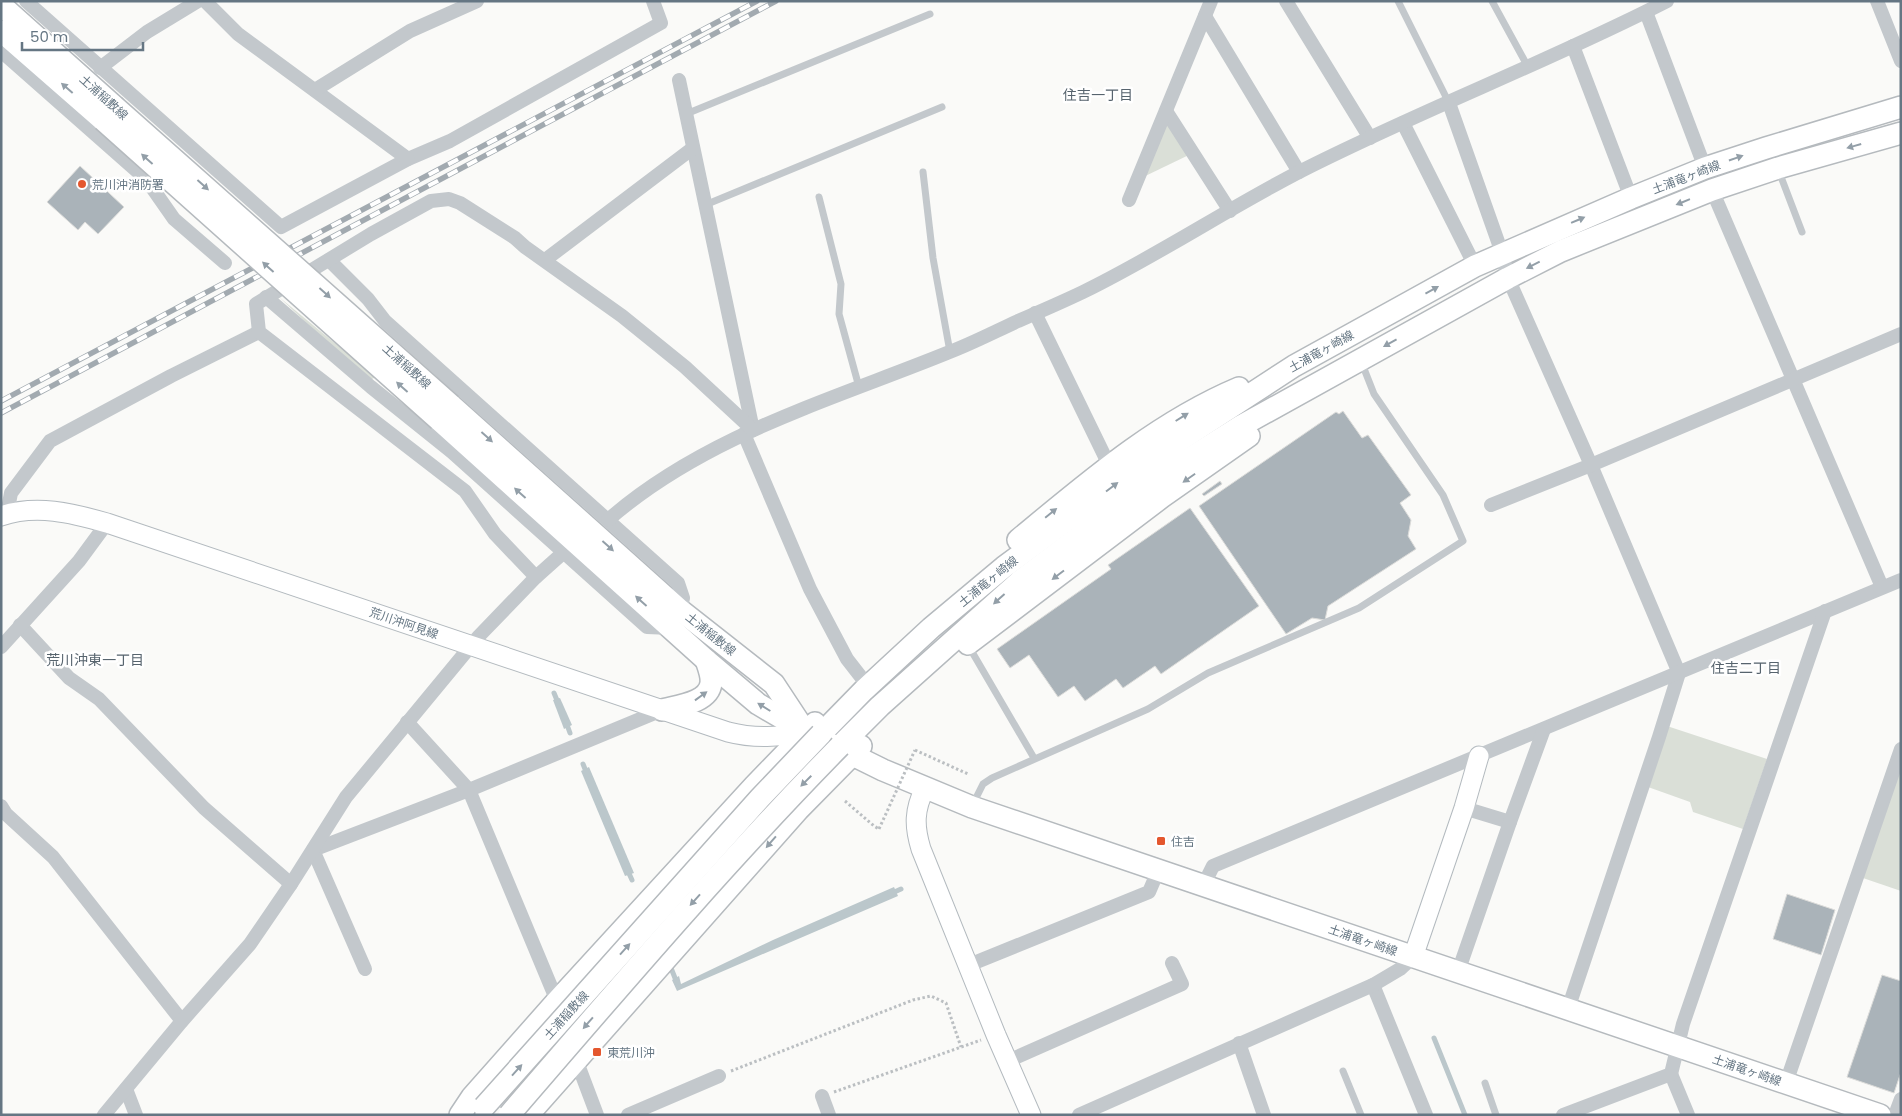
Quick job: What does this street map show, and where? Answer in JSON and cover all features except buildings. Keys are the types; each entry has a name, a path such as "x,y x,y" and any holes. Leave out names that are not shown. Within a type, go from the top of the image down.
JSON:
{"main road":[{"name":"土浦稲敷線","path":"1,5 109,113 676,619 774,684 814,733"},
{"name":"土浦稲敷線","path":"1,31 109,113"},
{"name":"土浦竜ヶ崎線","path":"814,733 931,628 996,574 1142,477 1294,366 1502,253 1705,168 1901,107"},
{"name":"土浦竜ヶ崎線","path":"1880,1115 972,807 925,788 846,750 880,706 1020,581 1142,477 1241,426 1508,278 1562,251 1712,190 1778,168 1901,133"},
{"path":"460,1115 472,1097 557,1001 754,786 814,733 860,678 923,619 1109,465 1202,405 1294,366"},
{"path":"528,1115 577,1062 798,810 846,750 899,706 968,644 1162,497 1246,439 1312,387"},
{"name":"荒川沖阿見線","path":"4,515 25,511 47,510 73,513 741,735 778,737 814,733"},
{"name":"土浦稲敷線","path":"509,1115 681,916 775,812 846,750 758,704 706,660 676,619"},
{"path":"662,710 696,701 706,694 711,683 706,660"},
{"name":"土浦稲敷線","path":"480,1111 760,798 814,733"},
{"path":"1413,957 1464,808 1479,756"},
{"path":"925,788 916,813 916,831 921,849 996,1035 1031,1115"}],"street":[{"path":"26,1 281,227 408,159 450,141 661,24 653,1"},
{"path":"100,68 147,32 198,1"},
{"path":"205,1 238,34 408,159"},
{"path":"315,90 410,30 477,1"},
{"path":"1129,200 1211,1"},
{"path":"1286,1 1370,138"},
{"path":"608,520 623,507 675,471 749,432 950,352 1084,292 1299,172 1667,1"},
{"path":"1877,1 1901,61"},
{"path":"1646,12 1705,168"},
{"path":"1205,16 1299,172"},
{"path":"1573,46 1631,198"},
{"path":"1,51 146,179 174,219 225,263"},
{"path":"679,80 749,432 810,590 847,659 860,678"},
{"path":"1449,103 1502,253 1508,278 1591,465 1679,673 1568,1009"},
{"path":"1166,111 1230,210"},
{"path":"1403,123 1476,266"},
{"path":"545,260 693,148"},
{"path":"1712,190 1882,587"},
{"path":"536,577 495,534 465,491 259,332 256,304 371,234 431,201 449,199 460,203 507,232 622,316 685,367 749,432"},
{"path":"266,297 371,387 452,452 647,627 676,619 684,598 678,583 385,322 368,299 329,260"},
{"path":"1035,314 1109,465"},
{"path":"4,515 11,493 50,440 259,332"},
{"path":"1491,505 1591,465 1901,334"},
{"path":"438,470 452,452"},
{"path":"459,486 473,471"},
{"path":"1,646 79,561 106,523"},
{"path":"104,1115 182,1021 250,944 291,884 346,797 407,722 471,646 536,577 564,552"},
{"path":"1203,886 1213,866 1901,580"},
{"path":"1688,1115 1670,1074 1683,1024 1825,611"},
{"path":"20,625 69,678 99,699 204,808 291,884"},
{"path":"313,850 469,790 662,710"},
{"path":"407,722 469,790 557,1001"},
{"path":"1458,972 1544,729"},
{"path":"1786,1083 1901,749"},
{"path":"1,806 6,814 54,858 182,1021"},
{"path":"1464,808 1510,822"},
{"path":"313,850 365,969"},
{"path":"969,965 1149,892 1158,870"},
{"path":"1079,1115 1373,985 1400,969 1413,957"},
{"path":"1008,1061 1182,984 1172,963"},
{"path":"1373,985 1426,1115"},
{"path":"1239,1044 1264,1115"},
{"path":"577,1062 597,1115"},
{"path":"1563,1115 1670,1074"},
{"path":"628,1115 718,1076"},
{"path":"126,1089 136,1115"},
{"path":"822,1096 829,1115"},
{"path":"1895,1115 1901,1099"}],"lane":[{"path":"1398,1 1449,103"},
{"path":"1492,1 1528,67"},
{"path":"686,114 930,14"},
{"path":"705,205 942,108"},
{"path":"1778,168 1802,232"},
{"path":"923,172 933,258 950,352"},
{"path":"819,197 841,284 839,314 859,387"},
{"path":"972,807 983,784 988,781 1034,758 1148,709 1208,673 1359,608 1463,541 1443,495 1374,394 1360,360"},
{"path":"968,644 1034,758"},
{"path":"1343,1071 1361,1115"},
{"path":"1485,1084 1496,1115"}],"path":[{"path":"845,801 879,829 915,750 968,774"},
{"path":"718,1076 913,1000 931,996 946,1003 961,1047"},
{"path":"822,1096 996,1035"}],"shaded area":[{"path":"1166,111 1193,153 1137,180"},
{"path":"279,297 376,377 368,381"},
{"path":"560,698 572,725 564,729 553,700"},
{"path":"1667,726 1767,759 1743,829 1693,812 1690,802 1648,787"},
{"path":"1901,762 1901,891 1860,877"},
{"path":"589,767 634,873 625,876 581,771"},
{"path":"894,887 898,896 677,991 672,980 679,976 681,984 773,940"}],"waterway":[{"path":"554,693 559,705"},
{"path":"566,722 570,733"},
{"path":"583,764 587,774"},
{"path":"627,869 632,880"},
{"path":"890,894 901,889"},
{"path":"671,968 677,983"},
{"path":"1434,1038 1465,1115"}],"railway":[{"path":"1,401 757,1"},
{"path":"1,413 776,1"}],"place":[{"name":"荒川沖消防署","path":"82,184"},
{"name":"住吉","path":"1161,841"},
{"name":"東荒川沖","path":"597,1052"}],"district":[{"name":"住吉一丁目","path":"1098,95"},
{"name":"荒川沖東一丁目","path":"95,660"},
{"name":"住吉二丁目","path":"1746,668"}]}
